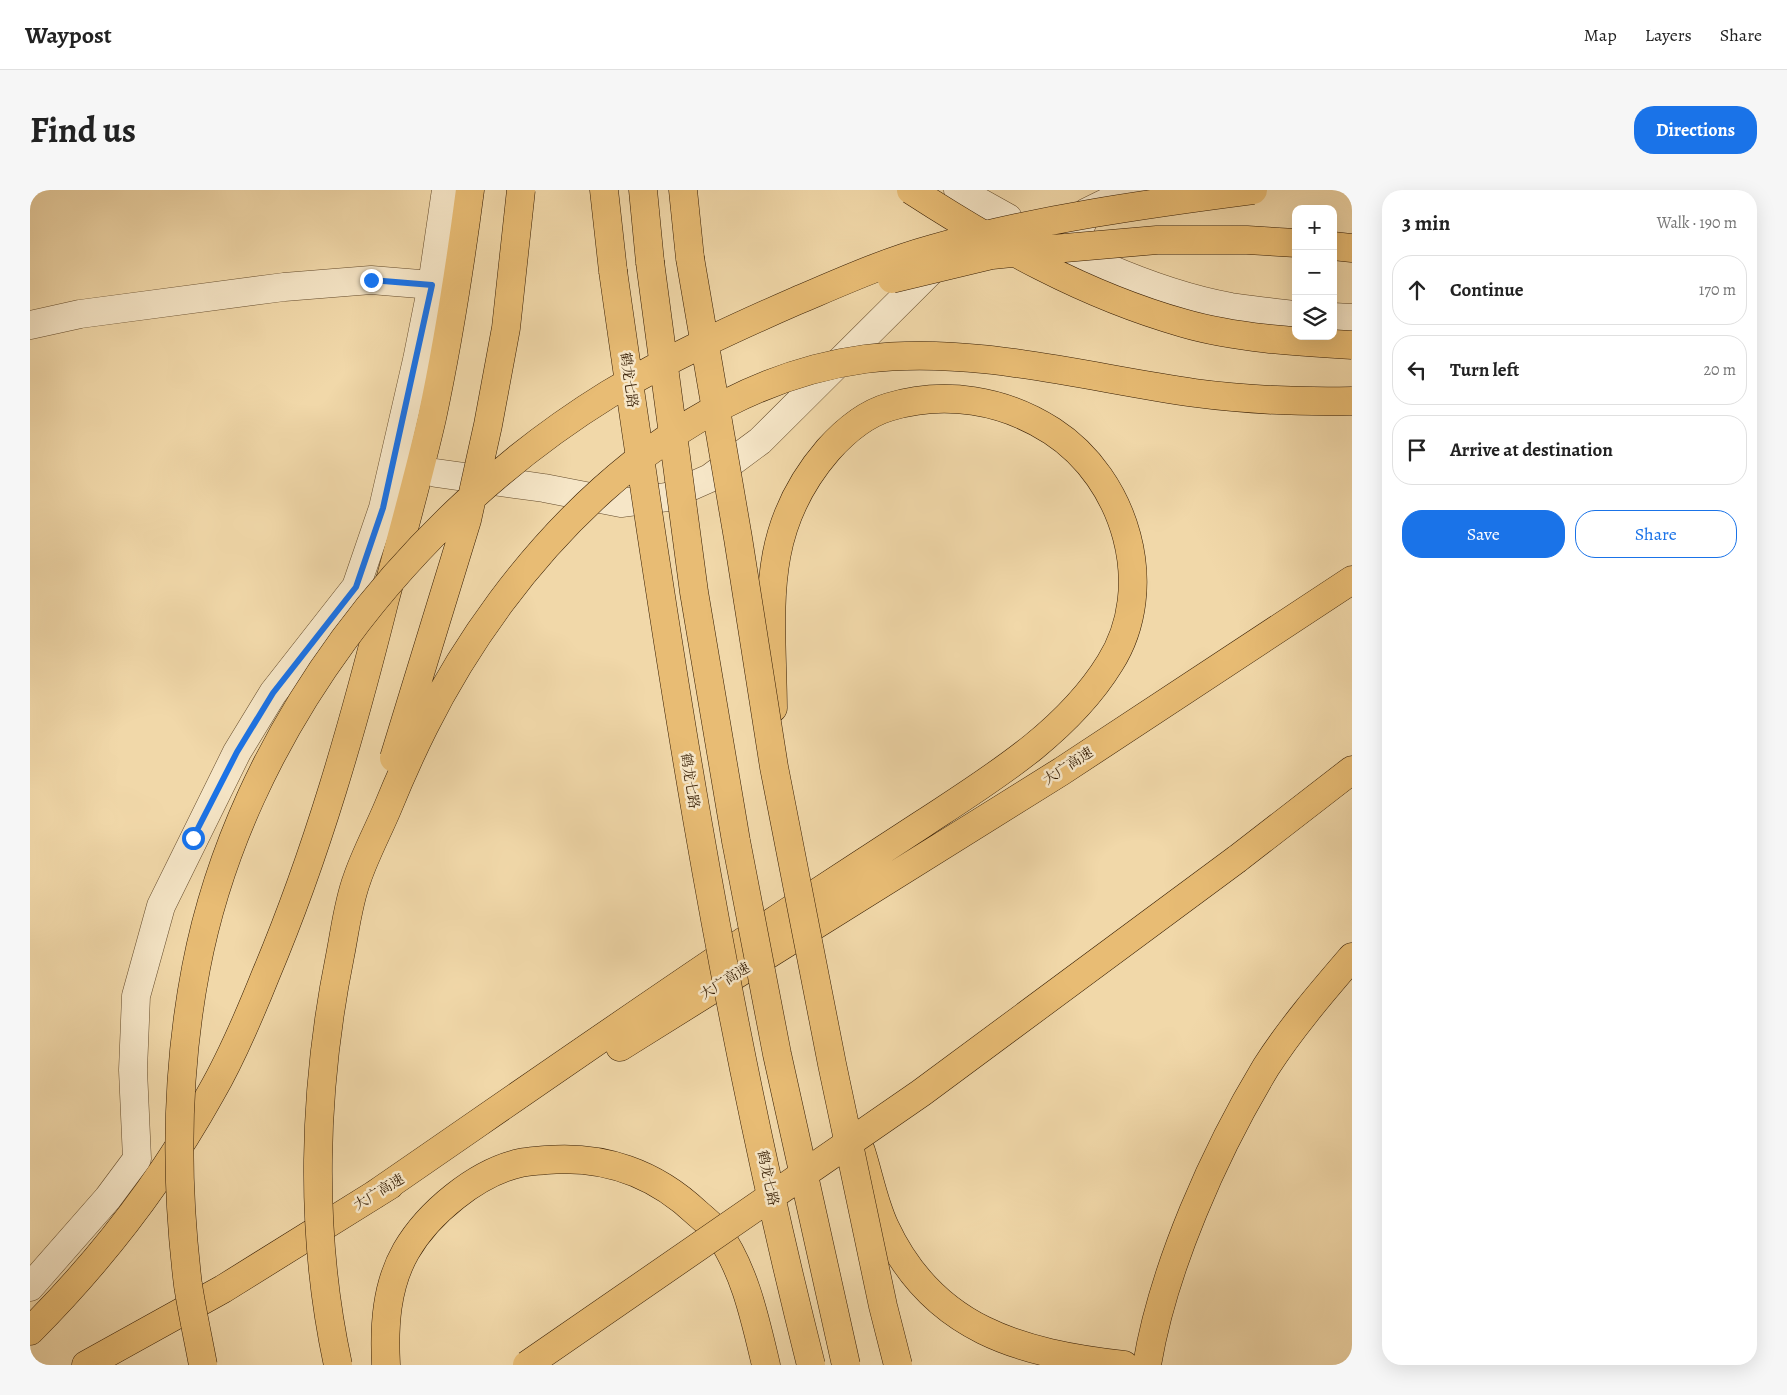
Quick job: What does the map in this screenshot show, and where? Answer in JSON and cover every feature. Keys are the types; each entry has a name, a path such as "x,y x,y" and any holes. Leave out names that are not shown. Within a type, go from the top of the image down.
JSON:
{"highway":[{"path":"30,1331 76,1285 120,1231 164,1170 212,1092 248,1018 281,938 339,773 431,420 447,344 470,190"},
{"path":"338,1365 324,1269 318,1195 318,1113 324,1052 333,994 356,881 467,520 488,425 506,328 521,190"},
{"name":"鹤龙七路","path":"604,190 613,271 651,540 698,825 744,1066 811,1365"},
{"path":"643,190 650,262 694,592 736,841 777,1054 846,1365"},
{"path":"682,190 690,258 738,538 774,767 832,1064 883,1306 898,1365"},
{"path":"911,190 1028,261 1103,296 1184,323 1254,336 1352,345"},
{"path":"203,1365 188,1286 180,1202 179,1111 186,1033 196,965 219,881 249,803 291,719 329,659 368,606 433,534 484,486 564,424 647,372 751,320 866,271 960,242 1064,218 1141,205 1253,190"},
{"path":"794,303 992,255 1156,240 1247,240 1292,243"},
{"path":"1337,246 1352,248"},
{"path":"356,881 424,725 466,653 506,595 543,550 619,476 659,444 701,417 753,390 803,373 861,359 909,355 1028,366 1198,393 1297,402 1352,401"},
{"path":"374,1195 689,978 977,788 1044,738 1087,696 1113,660 1131,612 1132,575 1126,529 1113,495 1087,462 1056,433 1017,412 981,401 948,399 907,402 874,412 840,436 808,474 790,504 776,548 772,587 774,767"},
{"name":"大广高速","path":"86,1365 223,1289 374,1195 576,1074 1062,771 1352,580"},
{"path":"527,1365 921,1093 1111,954 1352,770"},
{"path":"1147,1365 1164,1296 1180,1250 1193,1214 1229,1133 1267,1066 1308,1009 1352,956"},
{"path":"1308,1009 1352,971"},
{"path":"832,1064 885,1226 897,1250 913,1273 940,1300 972,1326 1010,1343 1047,1354 1124,1365"},
{"path":"386,1365 385,1322 392,1282 406,1252 428,1220 455,1195 487,1177 519,1163 570,1158 622,1166 657,1182 685,1201 716,1230 739,1268 766,1365"},
{"path":"113,1365 223,1289"}],"street":[{"path":"30,1287 108,1198 137,1159 133,1070 136,996 161,906 237,752 273,693 356,587 383,508 432,285 446,190"},
{"path":"958,190 992,210 1103,267 1169,291 1230,306 1292,315"},
{"path":"1070,251 1087,212 1132,190"},
{"path":"436,473 544,488 621,503 667,498 710,478 760,441 992,210"},
{"path":"30,325 80,314 284,287 371,280 432,285"},
{"path":"1337,318 1352,318"}],"route":[{"path":"193,838 237,752 273,693 356,587 383,508 432,285 371,280"}]}
